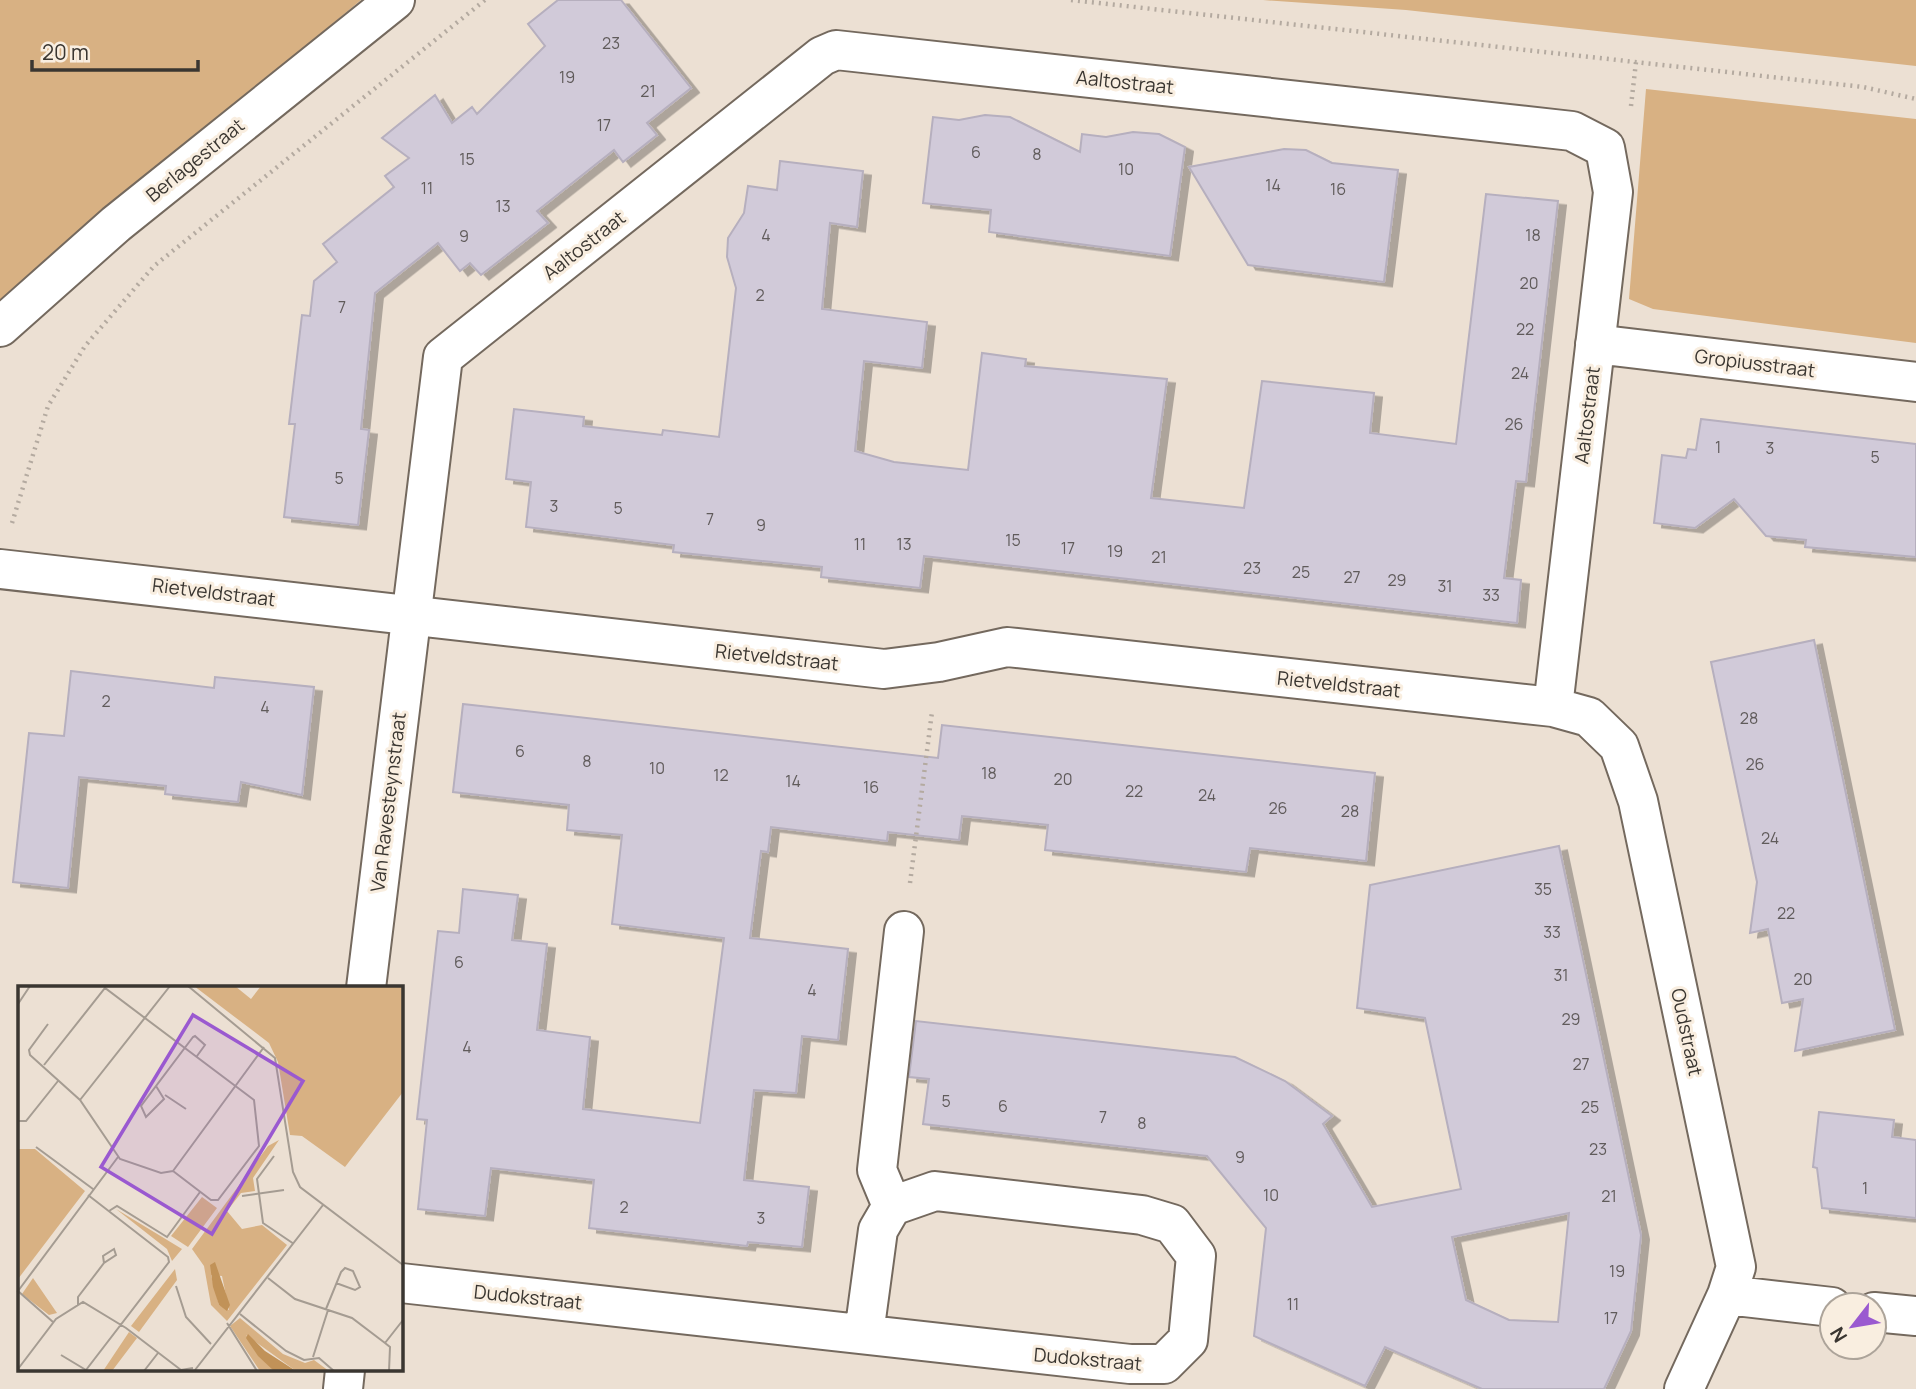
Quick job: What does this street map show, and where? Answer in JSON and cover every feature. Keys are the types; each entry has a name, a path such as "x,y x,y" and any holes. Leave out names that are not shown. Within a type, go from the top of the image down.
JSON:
{"street":[{"name":"Berlagestraat","path":"0,327 116,224 396,0"},
{"name":"Aaltostraat","path":"410,615 443,357 821,56 836,50 1572,131 1605,148 1613,192 1553,707"},
{"name":"Gropiusstraat","path":"1595,344 1916,382"},
{"name":"Rietveldstraat","path":"0,569 884,669 939,662 1007,648 1553,707"},
{"name":"Van Ravesteynstraat","path":"366,986 410,615"},
{"name":"Oudstraat","path":"1553,707 1589,717 1619,746 1638,801 1731,1236 1736,1267 1727,1295 1684,1389"},
{"path":"864,1334 878,1230 892,1206 877,1171 904,931"},
{"name":"Dudokstraat","path":"402,1283 1130,1364 1164,1364 1188,1340 1196,1256 1172,1224 1143,1215 935,1191 892,1206"},
{"path":"1727,1295 1818,1305"},
{"path":"1888,1313 1916,1316"}],"path":[{"path":"12,524 48,406 85,346 154,266 485,0"},
{"path":"1071,0 1849,86 1916,99"},
{"path":"904,931 939,662"}],"shaded area":[{"path":"0,0 361,0 0,301"},
{"path":"1263,0 1916,0 1916,66 1406,10"},
{"path":"1646,89 1916,119 1916,343 1653,309 1629,299"}],"building":[{"path":"558,0 621,0 691,88 647,123 657,135 623,162 614,150 537,211 548,223 481,275 470,263 460,271 438,243 375,293 361,429 369,430 358,525 284,517 295,424 289,424 302,315 310,316 314,281 337,262 323,244 394,187 385,176 409,158 382,138 435,95 452,123 472,107 477,114 545,46 528,24"},
{"path":"985,115 1010,117 1080,152 1082,134 1106,137 1133,132 1159,134 1185,147 1170,256 989,232 991,210 923,203 933,117 959,120"},
{"path":"1284,149 1306,150 1332,163 1398,170 1384,282 1248,265 1189,167"},
{"path":"780,161 863,171 857,227 830,223 822,309 927,322 922,368 864,361 855,451 894,462 968,470 982,353 1026,359 1025,366 1167,379 1151,498 1244,508 1262,381 1374,393 1370,433 1456,444 1486,194 1558,201 1526,482 1516,481 1504,578 1521,580 1517,623 924,556 920,588 821,577 822,567 673,552 674,545 526,527 531,482 506,479 514,409 584,417 583,426 662,435 663,430 719,437 736,288 727,257 728,238 744,213 748,186 777,190"},
{"path":"1701,419 1916,444 1916,557 1805,547 1806,540 1766,536 1734,499 1695,528 1654,523 1662,455 1686,458 1688,449 1696,450"},
{"path":"1814,640 1895,1030 1795,1051 1803,999 1782,1003 1768,929 1750,933 1757,882 1711,662"},
{"path":"71,671 214,688 215,677 314,687 302,795 241,782 238,802 165,794 166,786 79,777 68,888 13,882 29,733 64,736"},
{"path":"463,704 938,758 942,725 1375,773 1366,861 1250,848 1246,872 1045,850 1048,825 962,816 959,840 888,832 887,841 771,827 768,852 761,851 750,938 848,949 838,1040 802,1036 796,1093 754,1090 744,1180 809,1187 802,1247 748,1242 747,1246 589,1228 594,1180 491,1168 485,1216 418,1209 427,1120 417,1119 438,931 459,933 463,889 518,895 512,940 547,944 537,1030 590,1037 583,1109 700,1123 724,938 612,924 622,835 567,830 569,805 453,792"},
{"path":"1559,846 1641,1235 1631,1331 1604,1389 1482,1389 1385,1347 1365,1386 1254,1336 1266,1228 1207,1156 923,1124 929,1079 909,1077 916,1021 1235,1057 1285,1081 1332,1116 1323,1124 1372,1207 1461,1189 1425,1018 1357,1008 1370,885","holes":["1569,1213 1558,1322 1509,1320 1466,1300 1452,1237"]},
{"path":"1819,1112 1894,1120 1892,1137 1916,1140 1916,1218 1822,1208 1817,1168 1813,1167"}]}
